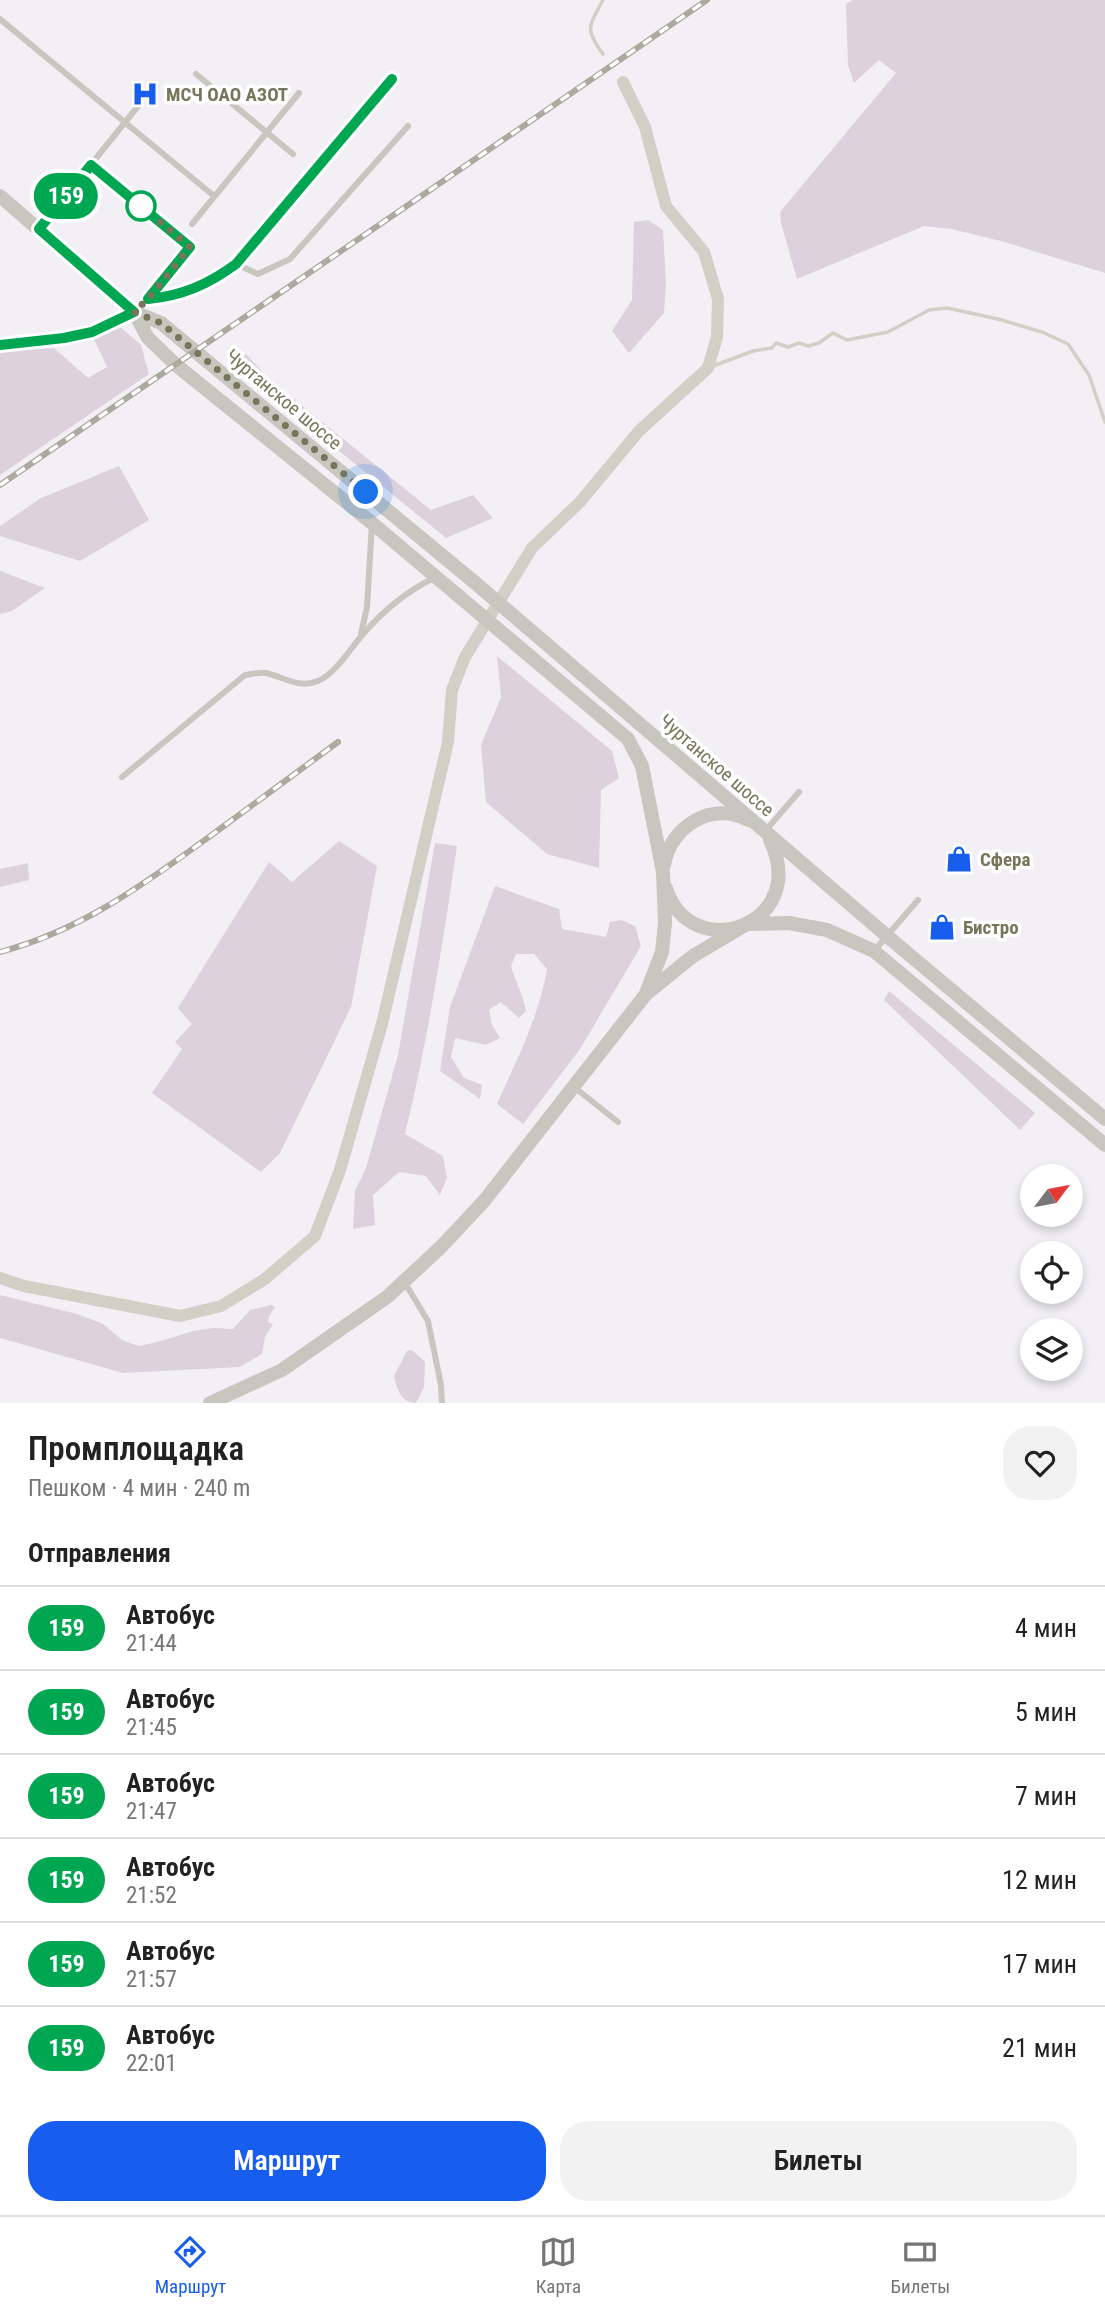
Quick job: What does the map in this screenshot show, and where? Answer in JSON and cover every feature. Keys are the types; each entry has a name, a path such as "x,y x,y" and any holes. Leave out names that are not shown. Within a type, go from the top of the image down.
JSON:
{"street":[{"path":"0,196 134,312"},
{"name":"Чуртанское шоссе","path":"134,312 148,338 176,365 372,523 628,739 642,766 663,872 662,952 646,994"},
{"name":"Чуртанское шоссе","path":"134,312 161,323 473,581 761,829 1105,1119"},
{"path":"217,1402 282,1370 387,1297 404,1282 484,1201 646,994 693,957 747,924 763,913 774,897 780,878 779,859 761,829 742,817 723,813 704,816 688,824 674,837 666,854 663,872 666,892 676,909 691,922 719,930 747,924 789,923 827,930 874,951 1102,1138"}],"lane":[{"path":"0,19 214,196"},
{"path":"196,74 293,154"},
{"path":"148,299 166,298 188,292 217,278 236,264 392,79"},
{"path":"192,223 299,93"},
{"path":"39,229 139,105"},
{"path":"236,264 258,274 290,259 408,126"},
{"path":"0,345 92,332 134,312 148,299 190,247 91,165"},
{"path":"361,636 368,597 372,523"},
{"path":"122,778 245,676 264,672 293,683 318,681 341,662 391,604 413,588 436,578"},
{"path":"761,829 799,792"},
{"path":"874,951 918,900"},
{"path":"574,1087 618,1122"},
{"path":"404,1282 428,1321 442,1403"}],"shaded area":[{"path":"852,0 1105,0 1105,273 1001,241 951,229 924,226 797,279 780,212 896,73 879,60 854,83 848,65 846,4"},
{"path":"648,220 663,230 666,282 664,313 629,353 612,331 632,300 634,222"},
{"path":"119,326 141,345 149,374 0,475 0,351 54,348 88,378 107,367 94,339"},
{"path":"246,354 268,378 431,510 473,495 493,518 446,538 235,366"},
{"path":"119,466 149,520 80,561 0,536 0,526 41,498"},
{"path":"0,571 45,588 12,611 0,614"},
{"path":"497,656 612,751 619,778 601,790 599,868 547,854 486,802 481,745 501,697"},
{"path":"339,841 377,866 351,1007 280,1153 261,1172 152,1093 182,1049 175,1042 192,1024 178,1008 269,862 292,882"},
{"path":"435,843 457,846 421,1063 405,1134 443,1156 447,1178 440,1195 426,1176 399,1172 373,1195 375,1225 353,1229 355,1191 366,1168 398,1055"},
{"path":"28,863 29,880 0,887 0,869"},
{"path":"495,886 559,909 562,929 606,937 610,922 621,920 635,926 641,946 580,1049 523,1124 497,1104 539,1004 547,969 534,954 516,954 511,966 526,1011 519,1018 501,1002 489,1010 492,1025 500,1038 486,1045 455,1038 451,1057 464,1078 482,1085 480,1099 440,1071 450,1007"},
{"path":"889,991 1035,1113 1020,1130 884,1000"},
{"path":"0,1295 77,1314 103,1324 122,1340 141,1346 193,1331 233,1329 250,1310 271,1305 275,1307 269,1316 268,1322 273,1324 265,1337 262,1354 240,1367 123,1373 0,1338"},
{"path":"412,1350 425,1362 424,1387 416,1403 403,1398 394,1376 407,1351"}],"waterway":[{"path":"603,0 594,16 591,33 603,54"},
{"path":"0,1278 24,1286 180,1316 221,1306 265,1279 315,1236 340,1170 382,1024 448,742 452,690 465,657 532,548 580,502 639,431 708,368 717,337 718,299 704,252 666,206 645,127 623,82"},
{"path":"708,368 753,351 772,348 776,343 788,347 799,343 808,346 819,343 833,333 847,340 888,332 929,310 947,308 1042,332 1068,344 1089,375 1105,422"}],"railway":[{"path":"0,485 707,0"},
{"path":"0,952 57,932 110,905 184,855 338,742"}],"bus line":[{"name":"159","path":"0,345 92,332 134,312 39,229 91,165 190,247 148,299 166,298 188,292 217,278 236,264 392,79"}],"place":[{"name":"МСЧ ОАО АЗОТ","path":"145,94"},
{"name":"Сфера","path":"959,859"},
{"name":"Бистро","path":"942,927"}],"route":[{"path":"141,206 190,247 148,299 134,312 161,323 366,492"}]}
